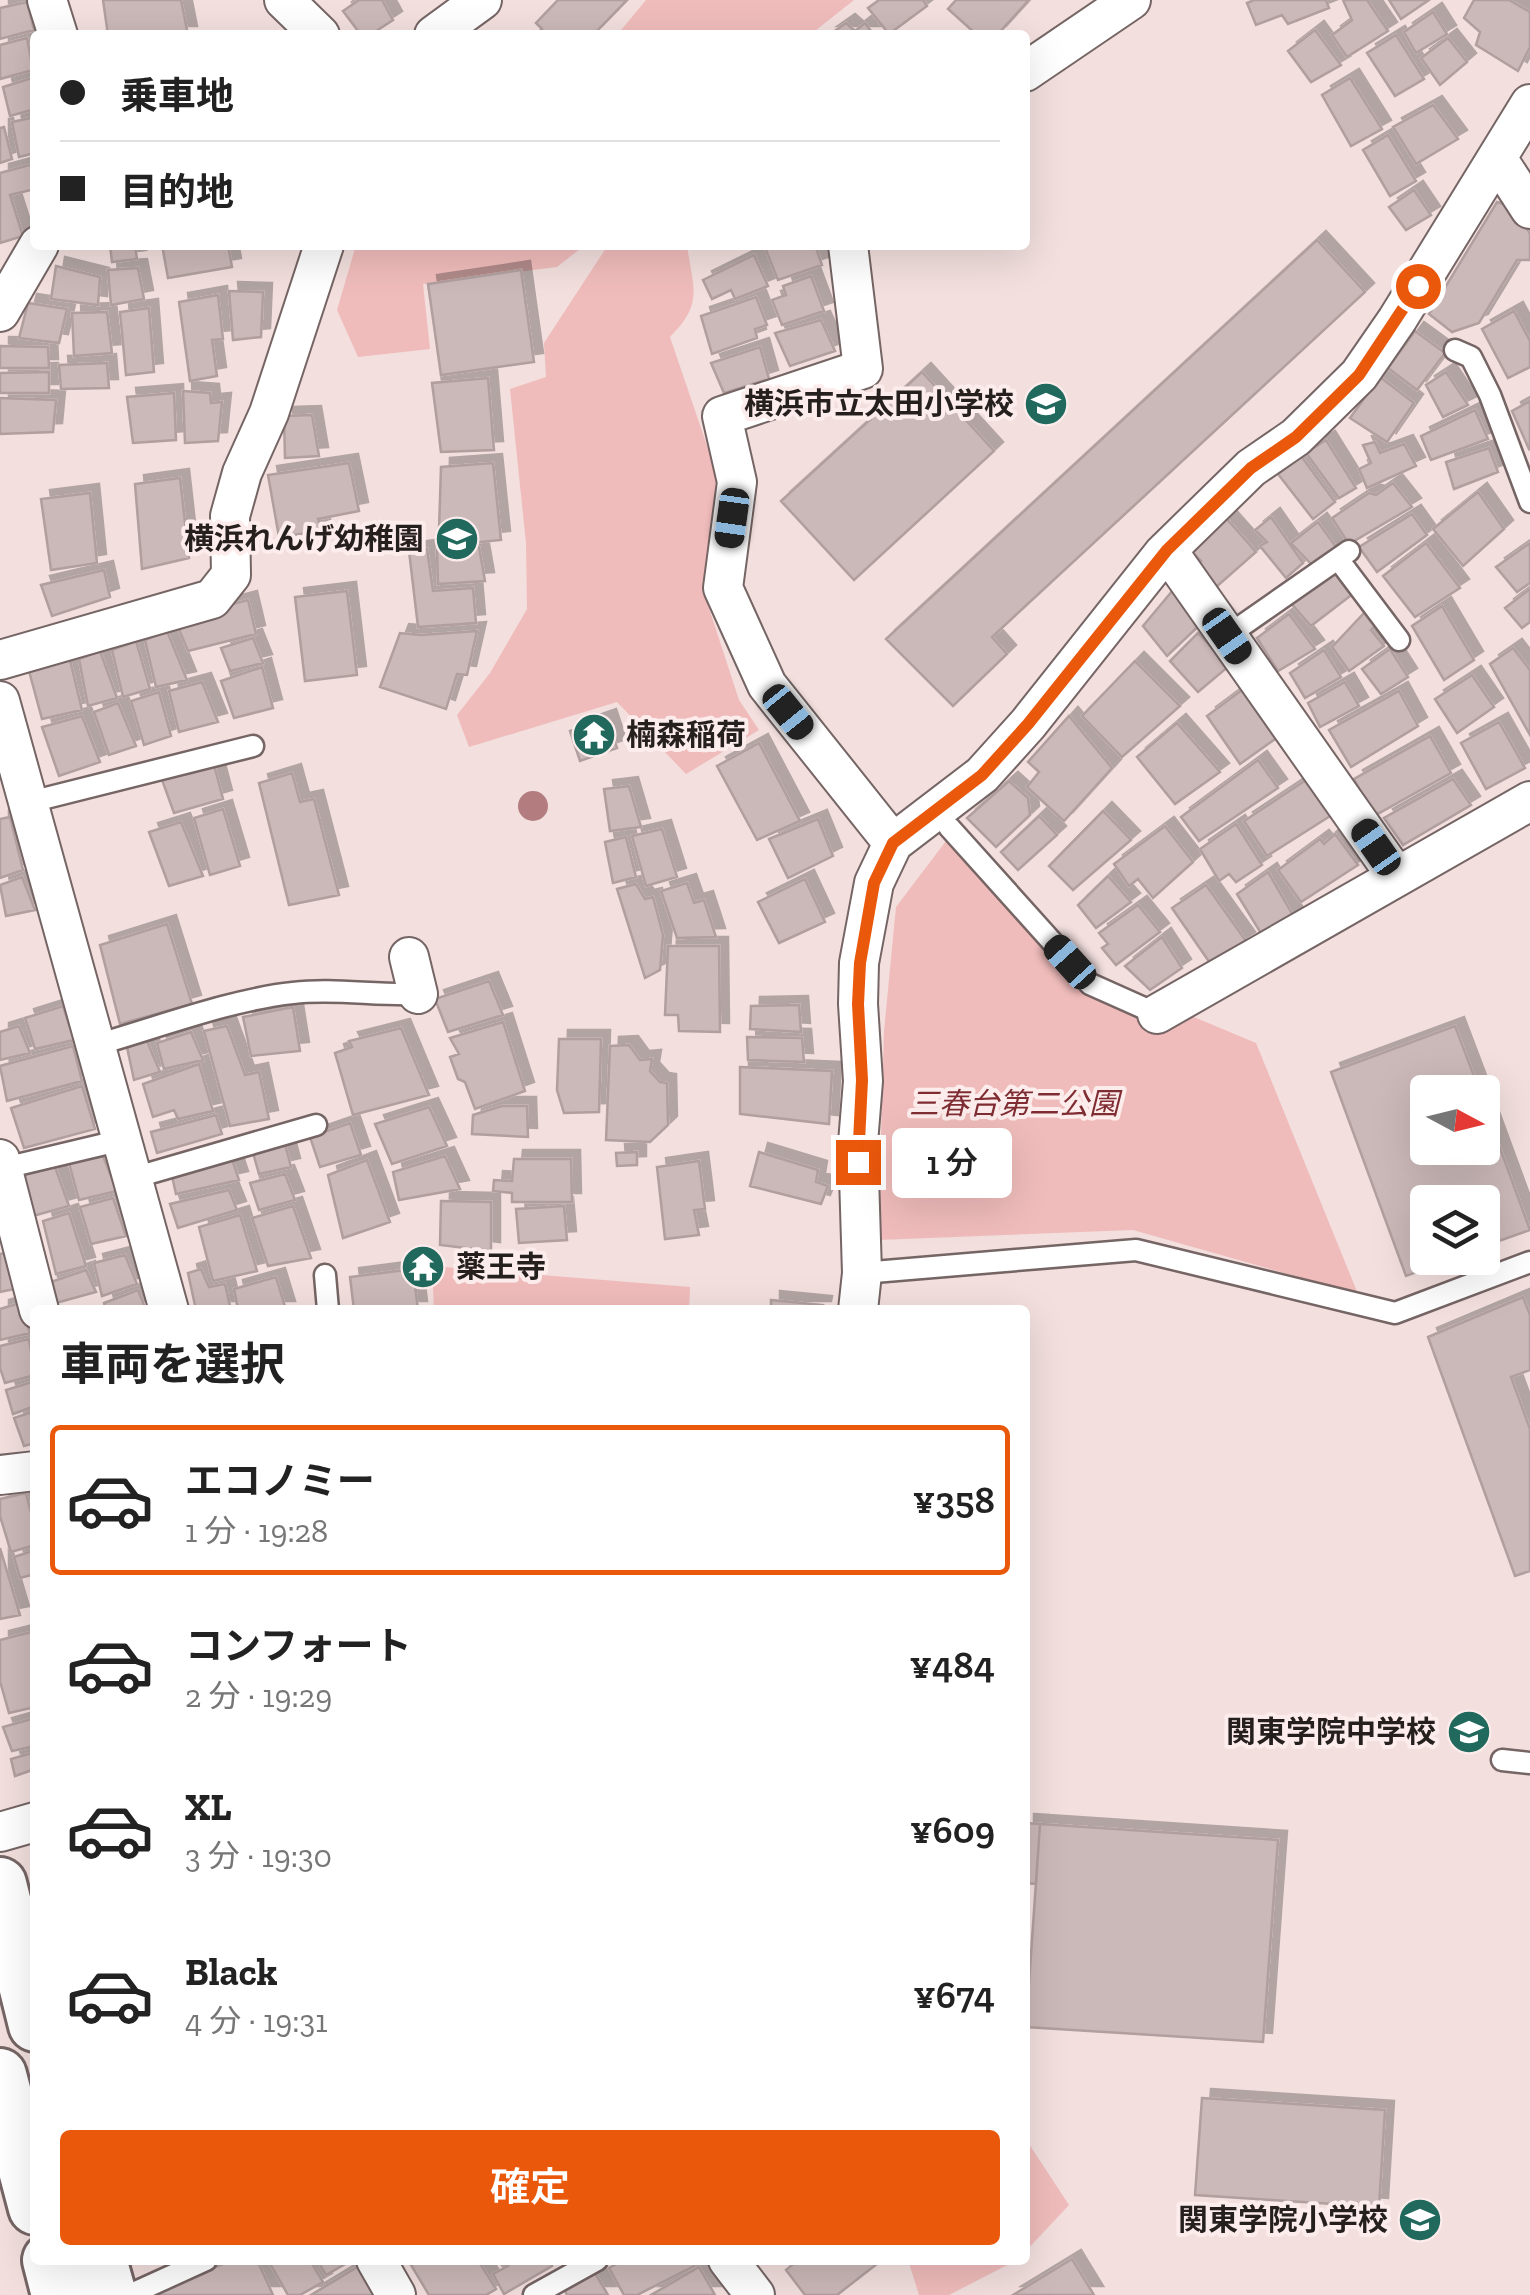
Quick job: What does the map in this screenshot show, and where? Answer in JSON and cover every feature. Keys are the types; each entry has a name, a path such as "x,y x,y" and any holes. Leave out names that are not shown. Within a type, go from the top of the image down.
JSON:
{"main road":[{"path":"0,1884 25,2014"},
{"path":"0,2075 30,2189"},
{"path":"50,2265 58,2295"},
{"path":"101,2265 110,2295"}],"street":[{"path":"47,0 56,30"},
{"path":"284,0 315,30"},
{"path":"441,30 482,0"},
{"path":"1030,69 1132,0"},
{"path":"860,1291 860,963 874,883 893,843 982,775 1028,724 1167,550 1251,468 1296,437 1409,321 1530,104"},
{"path":"1497,158 1530,209"},
{"path":"0,312 36,250"},
{"path":"0,660 212,599 231,575 230,516 242,472 269,414 322,250"},
{"path":"849,250 863,370 722,416 737,482 723,588 767,686 893,843"},
{"path":"1167,550 1397,877"},
{"path":"0,701 168,1305"},
{"path":"1157,1014 1530,801"},
{"path":"408,957 418,994"},
{"path":"1,1166 38,1305"},
{"path":"0,1475 30,1472"},
{"path":"0,1832 30,1823"},
{"path":"379,2265 396,2295"},
{"path":"732,2265 755,2295"}],"lane":[{"path":"1455,350 1472,357 1530,502"},
{"path":"1227,636 1344,555 1399,640"},
{"path":"30,802 253,746"},
{"path":"949,827 1090,984 1157,1014"},
{"path":"96,1045 292,993 418,994"},
{"path":"133,1178 316,1125"},
{"path":"1,1166 122,1140"},
{"path":"860,1291 1136,1250 1394,1313 1530,1262"},
{"path":"324,1275 327,1305"},
{"path":"1502,1760 1530,1763"},
{"path":"129,2295 195,2265"},
{"path":"534,2295 589,2265"}],"green space":[{"path":"646,0 854,0 816,30 621,30"},
{"path":"355,250 579,250 557,267 423,284 430,349 358,357 337,310"},
{"path":"605,250 688,250 692,305 670,337 720,484 706,599 739,700 759,730 686,774 617,702 469,747 457,715 490,673 527,609 526,543 510,389 546,377 544,343"},
{"name":"三春台第二公園","path":"946,841 1084,992 1162,1026 1177,1010 1256,1043 1358,1294 1133,1230 878,1240 884,1031 896,907"},
{"path":"432,1266 690,1287 689,1305 434,1305"},
{"path":"1030,2146 1069,2205 1030,2247"},
{"path":"910,2265 1007,2265 949,2295 919,2295"}],"building":[{"path":"103,0 181,0 187,30 107,30"},
{"path":"359,0 382,0 393,20 378,30 357,30 343,11"},
{"path":"558,0 627,0 598,30 541,30 536,23"},
{"path":"879,0 923,0 927,6 894,30 886,30 868,8"},
{"path":"956,0 1029,0 1002,30 971,30 948,9"},
{"path":"1326,0 1329,8 1288,24 1282,15 1256,25 1247,3"},
{"path":"1343,0 1367,0 1388,31 1347,57 1332,35 1352,20"},
{"path":"1389,0 1429,0 1401,19"},
{"path":"1474,0 1509,0 1530,12 1530,47 1518,71 1476,45 1480,32 1464,18"},
{"path":"27,2 34,30 0,39 0,8"},
{"path":"1433,12 1447,34 1416,53 1404,32"},
{"path":"1315,30 1341,65 1311,82 1288,51"},
{"path":"1396,35 1424,79 1395,96 1367,53"},
{"path":"27,38 30,71 0,79 0,45"},
{"path":"1448,38 1467,62 1440,85 1421,58"},
{"path":"1350,78 1382,129 1351,146 1322,95"},
{"path":"30,79 30,110 10,116 3,87"},
{"path":"1433,105 1458,139 1416,164 1393,127"},
{"path":"30,118 30,154 19,157 12,122"},
{"path":"4,127 12,159 0,163 0,128"},
{"path":"1388,135 1416,181 1390,196 1363,150"},
{"path":"30,165 30,190 10,195 23,236 0,243 0,173"},
{"path":"1414,190 1431,215 1406,230 1389,207"},
{"path":"1497,202 1515,207 1530,234 1530,260 1517,260 1479,323 1452,332 1429,314"},
{"path":"1317,240 1365,292 992,637 1007,654 953,706 886,639"},
{"path":"111,250 136,250 137,259 112,262"},
{"path":"163,250 229,250 232,267 168,278"},
{"path":"766,250 817,250 822,265 778,280"},
{"path":"754,255 768,286 735,299 731,290 712,299 703,280"},
{"path":"56,266 100,277 98,305 51,299"},
{"path":"138,268 144,299 111,305 108,270"},
{"path":"521,270 534,362 441,375 428,284"},
{"path":"811,276 824,311 782,325 772,300 786,295 783,286"},
{"path":"229,291 263,292 261,337 233,340"},
{"path":"218,295 223,339 212,340 217,376 190,381 179,302"},
{"path":"756,297 767,325 755,329 757,338 712,354 701,316"},
{"path":"28,303 67,309 59,343 19,338"},
{"path":"149,308 154,372 126,375 120,312"},
{"path":"1514,311 1530,341 1530,367 1508,378 1482,329"},
{"path":"107,312 112,353 74,356 72,313"},
{"path":"821,320 835,351 790,366 775,333"},
{"path":"1415,331 1445,353 1417,390 1388,368"},
{"path":"0,346 48,347 49,368 0,368"},
{"path":"760,347 769,379 724,393 711,363"},
{"path":"107,363 109,388 61,389 59,365"},
{"path":"49,372 49,393 0,393 0,373"},
{"path":"922,372 994,451 854,580 781,501"},
{"path":"1446,372 1468,405 1443,417 1426,385"},
{"path":"1380,377 1414,403 1387,442 1350,418"},
{"path":"488,378 494,450 441,452 432,383"},
{"path":"183,391 210,393 211,403 222,402 218,441 185,443"},
{"path":"174,393 176,440 133,443 127,397"},
{"path":"0,398 56,400 53,432 0,434"},
{"path":"1530,401 1530,448 1529,449 1512,411"},
{"path":"1475,410 1488,439 1431,460 1421,436"},
{"path":"312,415 319,456 285,458 284,416"},
{"path":"1326,440 1356,488 1339,498 1306,453"},
{"path":"1375,442 1380,453 1404,444 1416,466 1367,488 1359,469 1371,463 1363,445"},
{"path":"1489,448 1498,472 1454,489 1446,462"},
{"path":"1301,456 1335,502 1313,519 1278,474"},
{"path":"349,463 359,511 318,519 322,531 279,537 268,475"},
{"path":"493,463 501,540 442,546 441,467"},
{"path":"180,478 189,558 142,569 135,484"},
{"path":"1393,483 1412,507 1349,544 1332,518 1369,493 1376,495"},
{"path":"1478,492 1504,529 1463,566 1433,529"},
{"path":"90,493 97,563 51,570 41,499"},
{"path":"1412,514 1427,535 1377,572 1359,547"},
{"path":"1271,517 1303,563 1286,578 1260,546 1267,542 1255,530"},
{"path":"1226,518 1256,552 1215,588 1196,568 1201,561 1191,551"},
{"path":"1318,522 1339,551 1313,566 1291,543"},
{"path":"1426,543 1460,588 1415,617 1383,576"},
{"path":"1530,543 1530,583 1517,592 1496,567"},
{"path":"479,547 485,581 438,584 437,550"},
{"path":"427,549 433,591 473,588 476,623 418,627 409,551"},
{"path":"1335,566 1354,593 1311,626 1289,601"},
{"path":"104,570 110,597 52,616 41,585"},
{"path":"1530,589 1530,622 1522,628 1505,608"},
{"path":"1173,590 1204,621 1167,656 1143,626"},
{"path":"347,591 357,675 305,681 295,597"},
{"path":"248,600 256,634 188,651 178,627 197,623 198,613"},
{"path":"1442,606 1474,660 1444,680 1412,626"},
{"path":"1365,612 1377,624 1371,630 1384,646 1349,671 1332,647"},
{"path":"1289,614 1315,649 1278,671 1257,638"},
{"path":"167,631 187,680 156,687 145,640"},
{"path":"477,631 467,675 457,674 446,709 380,687 400,633"},
{"path":"1198,633 1229,666 1198,692 1170,661"},
{"path":"253,638 263,663 230,671 221,648"},
{"path":"136,641 150,689 123,697 112,650"},
{"path":"1513,648 1530,670 1530,735 1490,664"},
{"path":"1390,649 1408,677 1381,694 1362,669"},
{"path":"1324,650 1341,677 1305,698 1290,673"},
{"path":"100,651 117,698 88,706 79,659"},
{"path":"70,660 82,710 42,719 29,671"},
{"path":"1135,661 1180,706 1122,757 1082,716"},
{"path":"262,667 273,708 234,718 221,681"},
{"path":"1472,675 1494,707 1457,733 1435,699"},
{"path":"202,682 218,722 179,732 169,691"},
{"path":"1345,682 1359,706 1320,727 1308,703"},
{"path":"1242,690 1278,737 1240,764 1207,716"},
{"path":"1399,691 1418,726 1351,767 1329,730"},
{"path":"159,692 171,736 144,745 131,701"},
{"path":"118,703 136,746 109,755 94,712"},
{"path":"82,716 100,762 59,776 42,727"},
{"path":"1069,716 1112,768 1064,821 1027,787 1039,772 1028,762"},
{"path":"607,718 617,748 580,761 570,731"},
{"path":"1499,722 1525,768 1486,789 1461,743"},
{"path":"1177,723 1220,772 1175,804 1137,757"},
{"path":"1430,736 1451,773 1374,816 1354,779"},
{"path":"759,743 800,821 757,840 717,766"},
{"path":"1258,760 1278,788 1199,841 1181,817"},
{"path":"214,765 223,799 174,813 161,777"},
{"path":"292,773 300,802 314,799 339,895 289,905 259,783"},
{"path":"1309,778 1335,813 1267,856 1244,821"},
{"path":"1453,779 1471,805 1403,845 1384,818"},
{"path":"1009,781 1028,798 1030,815 996,847 967,818"},
{"path":"629,786 641,827 610,831 604,789"},
{"path":"223,809 240,866 210,875 194,818"},
{"path":"1103,811 1131,840 1073,890 1049,866"},
{"path":"1039,816 1057,835 1018,870 1001,852"},
{"path":"10,817 23,870 0,878 0,819"},
{"path":"818,819 833,856 788,878 769,839"},
{"path":"181,822 203,876 169,886 149,832"},
{"path":"1236,824 1262,865 1236,882 1229,874 1219,881 1200,849"},
{"path":"1165,826 1193,862 1153,898 1138,879 1129,886 1114,864"},
{"path":"662,829 677,877 646,886 632,836"},
{"path":"1335,834 1358,865 1301,902 1278,870 1320,839 1324,844"},
{"path":"626,837 636,877 613,883 605,842"},
{"path":"1268,872 1293,915 1262,935 1237,894"},
{"path":"1108,876 1131,902 1096,928 1078,905"},
{"path":"22,877 35,910 6,916 0,885"},
{"path":"805,879 825,922 779,943 758,902"},
{"path":"687,883 694,903 704,900 716,937 677,938 661,891"},
{"path":"636,884 645,899 653,897 663,935 660,970 645,978 617,889"},
{"path":"1206,885 1246,941 1210,963 1172,908"},
{"path":"1138,905 1160,932 1116,965 1102,948 1108,944 1099,933"},
{"path":"167,924 192,1004 120,1024 100,945"},
{"path":"1162,937 1182,968 1150,990 1125,966"},
{"path":"668,946 719,946 720,1032 679,1031 678,1015 665,1015"},
{"path":"489,981 503,1015 448,1032 435,999"},
{"path":"799,1005 801,1032 750,1029 751,1006"},
{"path":"63,1006 74,1040 35,1049 25,1018"},
{"path":"293,1007 300,1051 251,1056 243,1017"},
{"path":"503,1022 525,1091 475,1109 450,1057 459,1054 450,1038"},
{"path":"19,1026 30,1053 0,1060 0,1032"},
{"path":"227,1026 245,1075 259,1072 269,1119 230,1126 204,1031"},
{"path":"1455,1026 1474,1075 1410,1075 1410,1165 1500,1165 1500,1148 1530,1230 1500,1241 1500,1185 1410,1185 1410,1275 1406,1276 1331,1072"},
{"path":"401,1028 429,1095 353,1115 335,1053 352,1047 349,1041"},
{"path":"191,1032 203,1060 164,1069 157,1043"},
{"path":"747,1037 802,1038 804,1062 748,1060"},
{"path":"559,1039 601,1039 599,1112 564,1113 557,1090"},
{"path":"147,1041 160,1072 134,1080 127,1047"},
{"path":"629,1045 640,1060 652,1059 650,1071 660,1082 667,1083 668,1125 650,1142 606,1140 610,1046"},
{"path":"73,1046 82,1081 7,1101 0,1066"},
{"path":"199,1064 213,1111 178,1119 174,1110 153,1117 143,1084"},
{"path":"740,1067 832,1071 829,1124 740,1114"},
{"path":"82,1086 95,1129 24,1148 11,1108"},
{"path":"502,1106 527,1106 528,1137 472,1134 473,1115"},
{"path":"429,1107 447,1146 392,1164 375,1124"},
{"path":"216,1115 222,1134 157,1153 151,1132"},
{"path":"350,1123 361,1155 320,1167 310,1137"},
{"path":"284,1140 291,1167 259,1174 252,1149"},
{"path":"637,1152 637,1165 617,1166 616,1153"},
{"path":"759,1152 818,1170 816,1182 828,1186 821,1204 750,1186"},
{"path":"103,1156 117,1191 79,1200 69,1163"},
{"path":"445,1156 460,1189 399,1200 393,1172"},
{"path":"232,1159 239,1180 176,1194 172,1176"},
{"path":"514,1159 571,1159 572,1202 512,1202 512,1193 493,1191 494,1180 512,1181"},
{"path":"367,1160 390,1222 343,1238 328,1175"},
{"path":"699,1161 705,1209 694,1210 699,1235 665,1239 657,1167"},
{"path":"54,1164 69,1206 33,1216 19,1174"},
{"path":"285,1174 295,1200 259,1210 250,1183"},
{"path":"229,1190 237,1210 178,1228 170,1204"},
{"path":"113,1198 126,1236 91,1244 80,1207"},
{"path":"441,1201 491,1202 491,1251 440,1245"},
{"path":"293,1206 311,1258 268,1266 252,1218"},
{"path":"564,1206 567,1240 519,1243 516,1209"},
{"path":"69,1213 86,1266 56,1274 43,1221"},
{"path":"240,1215 257,1271 213,1281 199,1227"},
{"path":"5,1253 14,1289 0,1292 0,1254"},
{"path":"125,1255 137,1284 102,1296 94,1263"},
{"path":"201,1269 209,1287 225,1284 230,1305 195,1305 188,1273"},
{"path":"413,1269 417,1305 353,1305 350,1277"},
{"path":"86,1270 96,1292 56,1303 48,1283"},
{"path":"276,1277 284,1305 237,1305 234,1289"},
{"path":"138,1290 144,1305 105,1305"},
{"path":"1523,1297 1530,1315 1530,1370 1511,1377 1530,1429 1530,1571 1515,1576 1428,1337"},
{"path":"771,1300 823,1305 771,1305"},
{"path":"20,1303 30,1333 0,1340 0,1309"},
{"path":"29,1339 30,1376 5,1383 0,1346"},
{"path":"30,1383 30,1408 13,1414 6,1390"},
{"path":"30,1413 30,1444 24,1446 14,1418"},
{"path":"26,1493 30,1546 11,1552 0,1516 0,1499"},
{"path":"0,1548 20,1615 0,1619"},
{"path":"30,1552 30,1575 20,1578 14,1557"},
{"path":"30,1632 30,1708 9,1713 0,1681 0,1640"},
{"path":"30,1719 30,1747 12,1751 3,1727"},
{"path":"30,1753 30,1771 15,1776 11,1759"},
{"path":"1030,1823 1040,1824 1036,1884 1030,1883"},
{"path":"1040,1824 1278,1840 1263,2042 1030,2027"},
{"path":"1202,2098 1385,2110 1379,2207 1195,2195"},
{"path":"1072,2259 1094,2295 1013,2295"},
{"path":"221,2265 259,2265 273,2295 161,2295 159,2290"},
{"path":"271,2265 313,2265 323,2282 300,2295 288,2295"},
{"path":"320,2265 343,2265 326,2275"},
{"path":"411,2265 481,2265 496,2289 486,2295 429,2295"},
{"path":"792,2265 876,2265 837,2295 805,2295 786,2270"},
{"path":"359,2266 376,2295 311,2295"},
{"path":"508,2266 552,2266 504,2294 493,2274"},
{"path":"694,2266 637,2295 624,2295 609,2268"},
{"path":"699,2267 715,2295 651,2295"},
{"path":"595,2273 608,2295 567,2295 565,2291"}],"place":[{"name":"横浜市立太田小学校","path":"1046,404"},
{"name":"横浜れんげ幼稚園","path":"457,539"},
{"name":"楠森稲荷","path":"594,735"},
{"name":"薬王寺","path":"423,1267"},
{"name":"関東学院中学校","path":"1469,1732"},
{"name":"関東学院小学校","path":"1420,2220"}],"route":[{"path":"858,1162 862,1080 860,963 874,883 893,843 982,775 1028,724 1167,550 1251,468 1296,437 1359,375 1418,286"}]}
